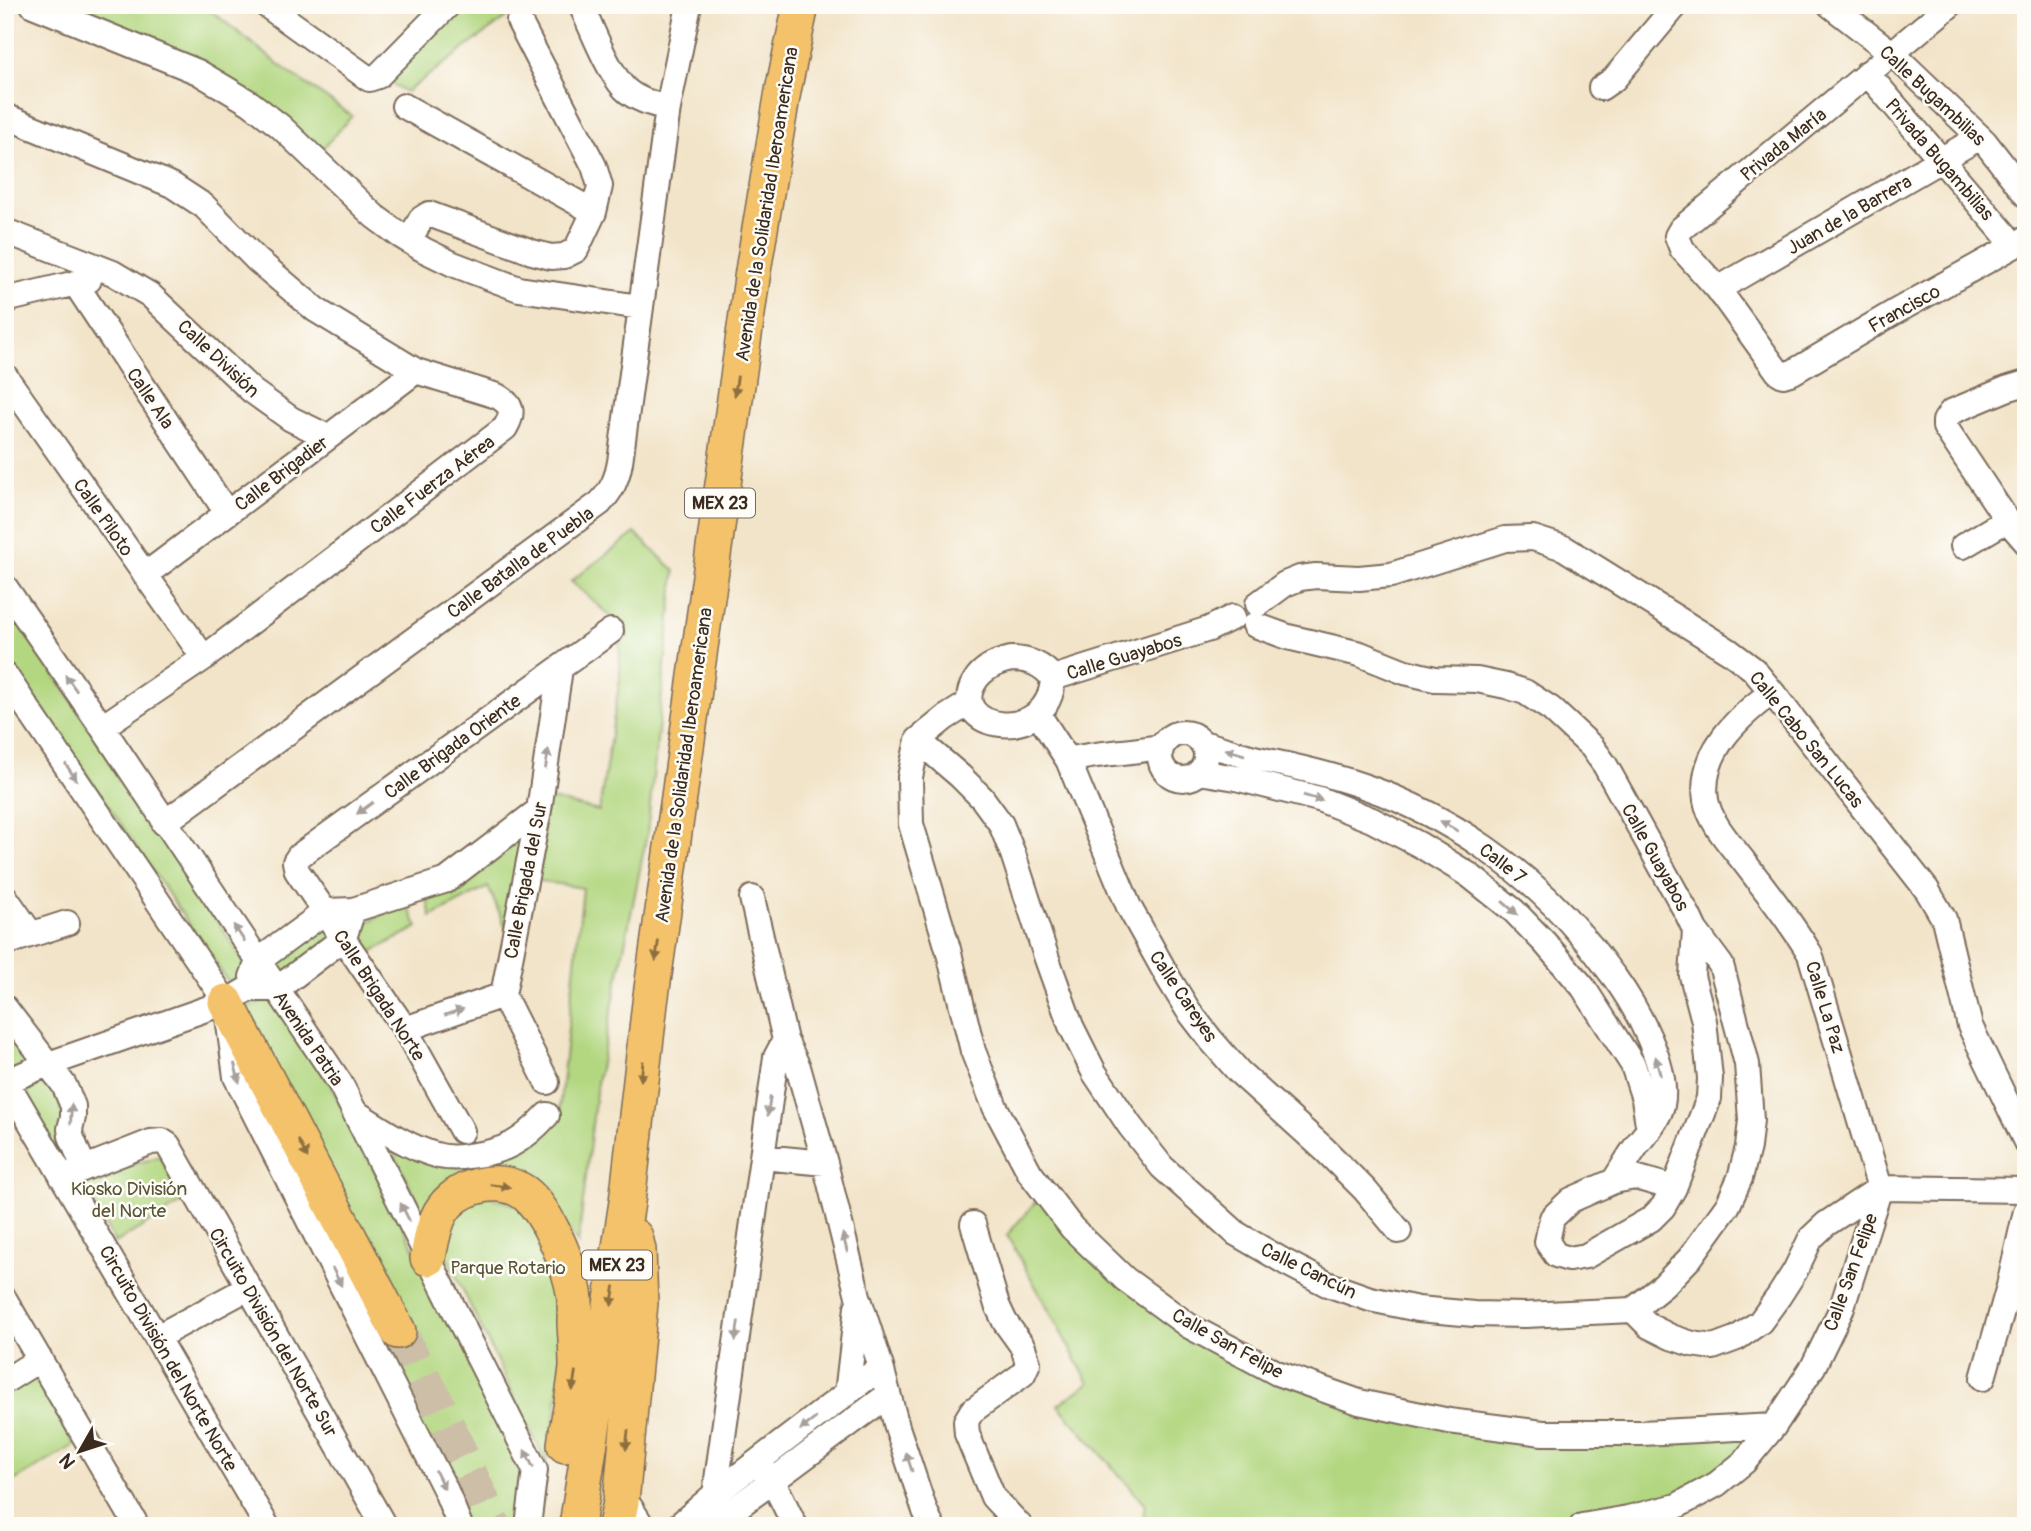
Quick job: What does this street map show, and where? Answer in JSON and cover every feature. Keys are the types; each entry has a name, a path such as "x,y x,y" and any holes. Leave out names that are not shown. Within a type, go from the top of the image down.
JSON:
{"highway":[{"name":"Avenida de la Solidaridad Iberoamericana","path":"577,1526 627,1202 650,1003 753,271 783,92 801,5"},
{"path":"237,995 398,1331"},
{"path":"428,1258 434,1227 442,1210 453,1197 472,1187 496,1184 522,1191 538,1207 549,1225 574,1292 577,1366 565,1444 561,1526"},
{"path":"626,1518 640,1303 638,1250 627,1202"}],"street":[{"path":"33,5 189,68 250,103 280,126 374,216 409,241 453,264 519,289 640,307"},
{"path":"266,5 365,78 374,79 448,5"},
{"path":"288,5 330,52"},
{"path":"581,5 612,71 625,89 644,102 668,108"},
{"name":"Calle Batalla de Puebla","path":"164,823 600,503 617,480 668,108 689,5"},
{"path":"1601,88 1614,79 1676,5"},
{"name":"Calle Bugambilias","path":"1830,5 1893,54 1980,137 2026,195"},
{"name":"Privada María","path":"1718,289 1682,249 1677,236 1681,229 1950,5"},
{"path":"409,241 421,219 429,214 551,257 564,256 576,250 594,212 600,186 594,166 519,21"},
{"name":"Privada Bugambilias","path":"1867,74 1941,160 2020,242"},
{"path":"404,106 594,212"},
{"name":"Calle Fuerza Aérea","path":"5,116 136,169 183,192 204,205 257,260 316,310 416,371 496,396 510,408 511,418 505,428 204,657 102,727"},
{"name":"Juan de la Barrera","path":"1718,289 1980,137"},
{"name":"Calle División","path":"5,231 113,273 150,295 252,391 291,419 328,437"},
{"name":"Francisco","path":"1718,289 1778,372 1783,375 1793,372 2020,242"},
{"path":"5,300 113,273"},
{"name":"Calle Ala","path":"75,284 227,513"},
{"name":"Calle Brigadier","path":"145,575 416,371"},
{"name":"Calle Piloto","path":"5,376 204,657"},
{"path":"2026,383 1951,412 1945,421 1947,432 2007,520 2026,542"},
{"path":"1963,546 2007,520"},
{"name":"Calle Cabo San Lucas","path":"1249,615 1285,584 1300,578 1391,575 1505,539 1533,538 1564,548 1729,652 1753,669 1772,692 1938,906 1944,919 1970,1026 2026,1142"},
{"name":"Avenida Patria","path":"8,597 102,727 340,1083 535,1470 528,1526"},
{"name":"Calle Guayabos","path":"1053,678 1249,615 1288,637 1360,654 1405,672 1435,679 1477,680 1506,686 1524,692 1550,709 1592,747 1605,765 1695,930 1692,976 1704,1021 1710,1078 1709,1098 1674,1188 1651,1219 1597,1250 1586,1256 1569,1259 1556,1255 1546,1242 1552,1218 1571,1200 1614,1181"},
{"name":"Calle Brigada Oriente","path":"295,862 299,856 611,631"},
{"path":"1022,659 1034,662 1047,670 1053,678 1045,705 1038,714 1019,724 989,723 973,711 969,703 976,680 1001,661 1022,659"},
{"name":"Calle Brigada del Sur","path":"503,995 539,810 561,669"},
{"path":"5,674 237,995"},
{"name":"Calle La Paz","path":"1772,692 1732,725 1713,753 1706,778 1706,801 1714,821 1811,954 1880,1188"},
{"path":"918,740 969,703"},
{"name":"Calle Careyes","path":"1038,714 1068,760 1129,906 1188,1010 1239,1072 1340,1165 1399,1231"},
{"path":"1173,734 1195,736 1202,743 1206,759 1199,772 1191,777 1182,779 1171,776 1162,766 1160,753 1164,741 1173,734"},
{"name":"Calle San Felipe","path":"918,740 910,777 911,824 974,1051 990,1096 1030,1173 1072,1228 1125,1279 1189,1326 1277,1373 1359,1402 1449,1422 1543,1433 1642,1433 1774,1426 1813,1367 1841,1310 1880,1188"},
{"name":"Calle Cancún","path":"918,740 982,798 1001,824 1067,1015 1094,1072 1130,1126 1162,1167 1237,1234 1327,1284 1370,1299 1418,1309 1525,1315 1633,1310"},
{"name":"Calle 7","path":"1202,743 1323,773 1413,806 1485,848 1548,900 1582,936 1628,996 1657,1060 1663,1088 1658,1118 1614,1181"},
{"path":"1068,760 1092,754 1153,748 1160,753"},
{"name":"Calle 7","path":"1199,772 1236,778 1319,799 1372,820 1469,875 1514,911 1583,987 1633,1065 1644,1099 1649,1130"},
{"path":"460,1526 446,1491 236,1077 237,995 258,961 326,911 353,911 447,880 539,810"},
{"name":"Calle Brigada Norte","path":"295,862 297,871 405,1029 462,1131"},
{"path":"5,897 31,934"},
{"path":"752,898 785,1041 798,1067 858,1296 917,1487 932,1526"},
{"path":"6,1081 237,995 276,989 344,938 353,911"},
{"path":"5,943 67,923"},
{"path":"1695,930 1720,965 1737,1023 1747,1064 1750,1095 1748,1147 1740,1178 1728,1205 1711,1230 1690,1258 1664,1285 1633,1310 1649,1326 1671,1338 1713,1347 1737,1338 1760,1322 1795,1271 1811,1238 1826,1224 1880,1188 2026,1190"},
{"path":"405,1029 503,995 547,1082"},
{"path":"5,1007 64,1085 73,1106 70,1129 73,1172"},
{"path":"715,1494 776,1057 785,1041"},
{"name":"Circuito División del Norte Norte","path":"6,1081 73,1172 157,1337 267,1526"},
{"path":"355,1112 396,1138 437,1156 462,1157 493,1153 515,1143 547,1115"},
{"name":"Circuito División del Norte Sur","path":"73,1172 151,1142 162,1141 172,1151 384,1526"},
{"path":"762,1157 825,1163"},
{"path":"1614,1181 1635,1177 1674,1188"},
{"path":"1983,1378 2009,1286 2026,1211"},
{"path":"973,1224 997,1305 1005,1322 1023,1347 1028,1363 1023,1374 972,1411 966,1421 967,1434 993,1497 1020,1526"},
{"path":"157,1337 248,1288"},
{"path":"847,1394 858,1296"},
{"path":"5,1300 137,1526"},
{"path":"5,1381 40,1359"},
{"path":"712,1526 847,1394 881,1367"},
{"path":"678,1526 715,1494 766,1471 888,1395"},
{"path":"1582,1526 1677,1506 1717,1484 1736,1469 1774,1426"},
{"path":"766,1471 795,1526"}],"green space":[{"path":"33,5 201,5 352,116 323,148 198,72"},
{"path":"446,5 523,5 406,92 378,76"},
{"path":"635,533 675,571 647,834 597,1083 578,1244 541,1191 514,1168 462,1176 438,1188 427,1219 388,1142 437,1163 530,1140 559,1113 583,888 534,880 546,798 599,811 620,679 619,624 571,581"},
{"path":"5,600 249,969 229,983 5,654"},
{"path":"525,830 506,928 488,887 431,917 426,894"},
{"path":"406,902 418,927 364,956 352,930"},
{"path":"326,911 344,938 277,989 259,964"},
{"path":"272,998 330,1084 523,1461 510,1526 467,1526 245,1076 246,1007"},
{"path":"5,1008 43,1066 5,1079"},
{"path":"47,1065 79,1166 62,1177 10,1087"},
{"name":"Kiosko División del Norte","path":"160,1156 185,1201 115,1243 81,1182"},
{"path":"1044,1192 1173,1314 1308,1384 1427,1417 1765,1436 1677,1506 1576,1526 1142,1526 1145,1504 1058,1405 1089,1383 1007,1235"},
{"name":"Parque Rotario","path":"482,1194 531,1210 569,1296 555,1420 546,1463 445,1253 455,1210"},
{"path":"34,1376 75,1445 5,1486 5,1393"}],"tunnel":[{"path":"398,1331 435,1399 494,1526"}]}
